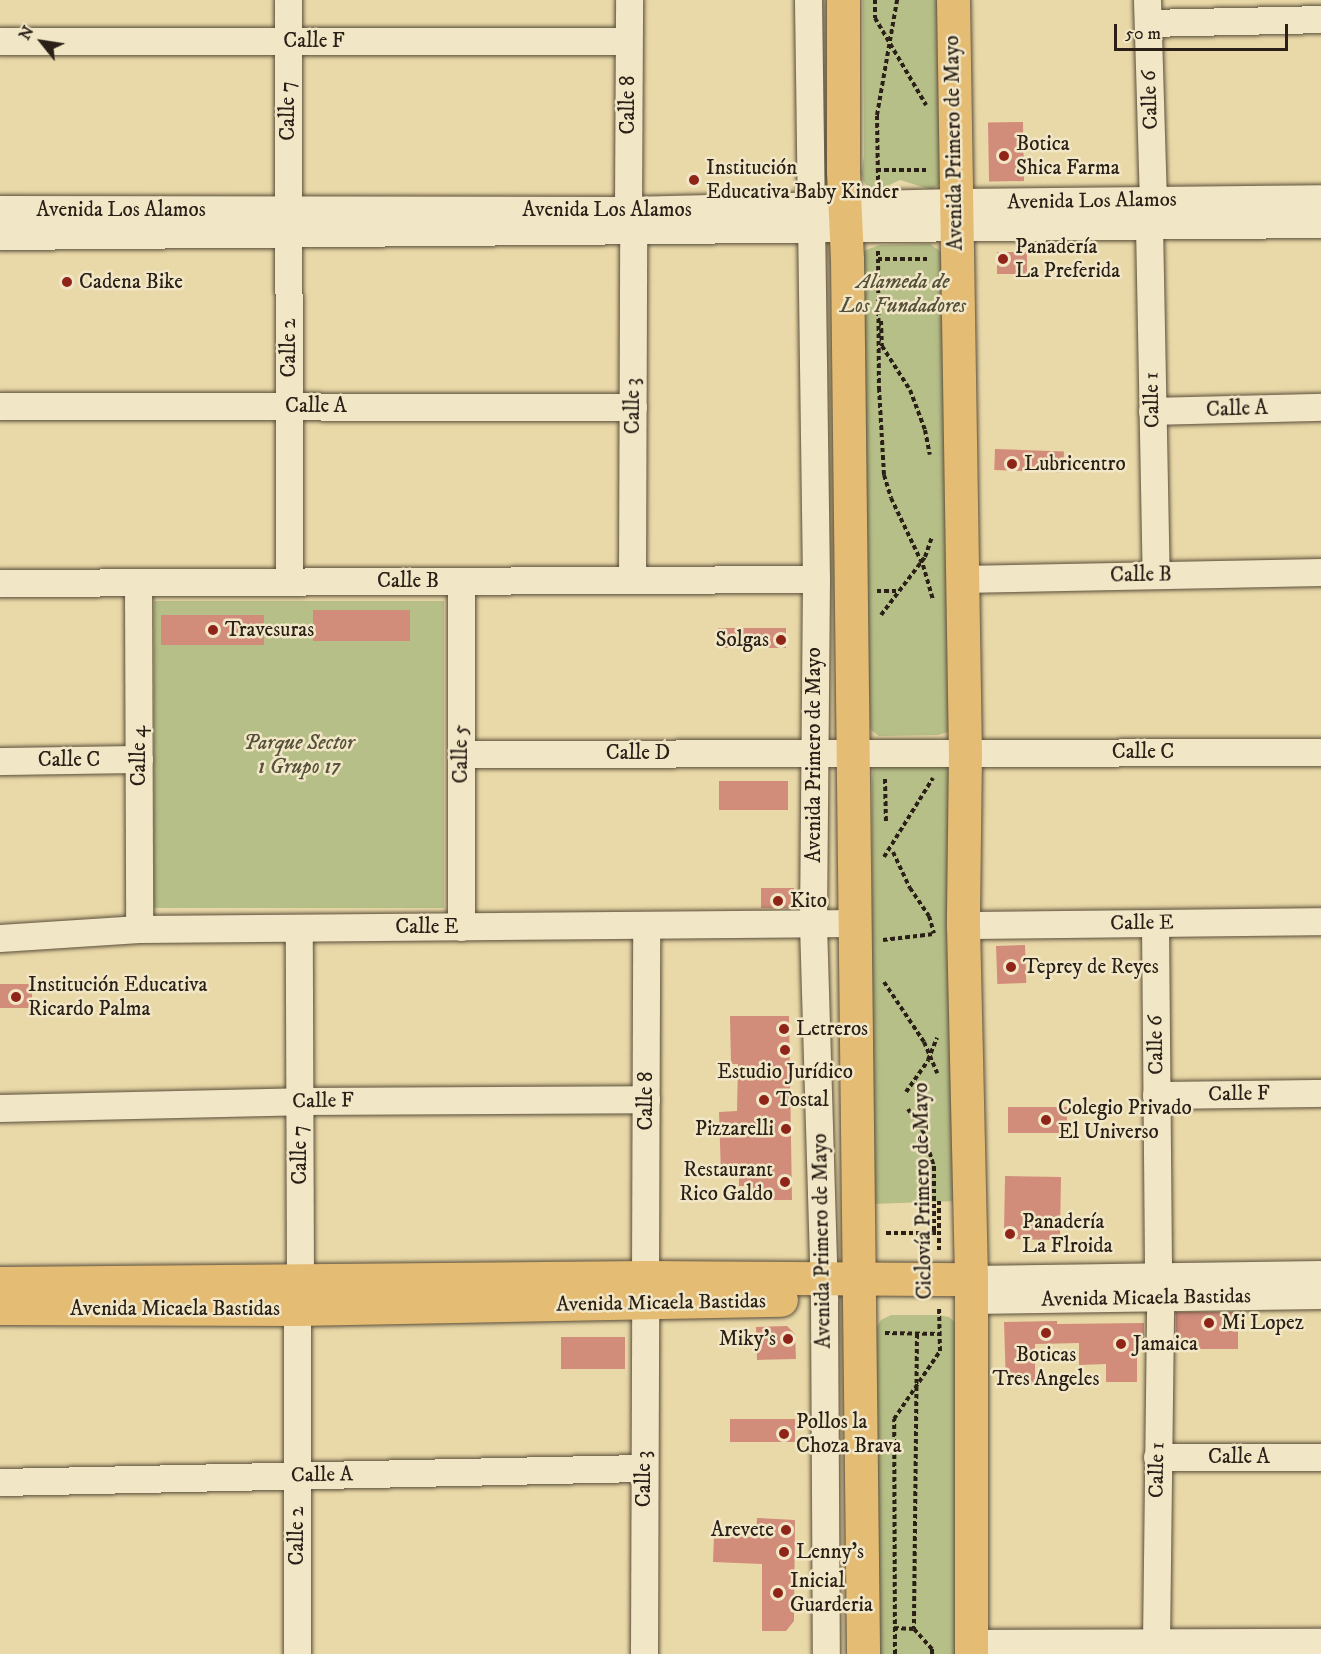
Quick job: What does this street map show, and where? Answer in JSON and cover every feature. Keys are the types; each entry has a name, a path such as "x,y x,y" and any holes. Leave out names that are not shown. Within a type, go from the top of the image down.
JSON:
{"main road":[{"name":"Avenida Primero de Mayo","path":"843,0 843,171 865,235 853,752 872,937 859,1233 863,1654"},
{"name":"Avenida Primero de Mayo","path":"953,0 962,579 949,752 948,1233 955,1290 971,1649"},
{"name":"Avenida Micaela Bastidas","path":"0,1283 299,1295"},
{"name":"Avenida Micaela Bastidas","path":"0,1308 299,1295 645,1290 955,1290"}],"street":[{"name":"Calle 7","path":"288,0 288,222"},
{"name":"Calle 8","path":"629,0 631,221"},
{"name":"Avenida Primero de Mayo","path":"808,0 816,579 813,924 824,1289 826,1654"},
{"path":"1147,11 1321,19"},
{"name":"Calle 6","path":"1147,11 1151,213"},
{"name":"Calle F","path":"0,41 628,41"},
{"name":"Avenida Los Alamos","path":"0,209 288,222 812,218 865,235 955,230 1321,198"},
{"name":"Avenida Los Alamos","path":"1151,213 1321,224"},
{"name":"Calle 1","path":"1151,213 1156,575"},
{"name":"Calle 3","path":"631,221 632,580"},
{"name":"Avenida Los Alamos","path":"0,237 288,222"},
{"name":"Calle 2","path":"288,222 289,582"},
{"name":"Calle A","path":"0,406 633,406"},
{"name":"Calle A","path":"1152,411 1321,407"},
{"name":"Calle B","path":"962,579 1321,572"},
{"name":"Calle B","path":"0,583 816,579"},
{"name":"Calle 5","path":"461,581 461,927"},
{"name":"Calle 4","path":"138,582 139,929"},
{"name":"Calle D","path":"461,754 853,752"},
{"name":"Calle C","path":"853,752 1321,752"},
{"name":"Calle C","path":"0,761 139,759"},
{"name":"Calle E","path":"948,929 1321,921"},
{"name":"Calle 6","path":"1155,923 1159,1287"},
{"name":"Calle E","path":"0,938 139,929 813,924 872,937"},
{"name":"Calle 8","path":"645,1290 646,925"},
{"name":"Calle 7","path":"299,928 299,1295"},
{"name":"Calle F","path":"1156,1095 1321,1093"},
{"name":"Calle F","path":"0,1108 300,1101 646,1099"},
{"name":"Avenida Micaela Bastidas","path":"1159,1287 1321,1274"},
{"name":"Calle 1","path":"1156,1643 1159,1287"},
{"name":"Avenida Micaela Bastidas","path":"955,1290 1159,1287 1321,1295"},
{"name":"Calle 3","path":"644,1654 645,1290"},
{"name":"Calle 2","path":"297,1654 299,1295"},
{"name":"Calle A","path":"1156,1457 1321,1457"},
{"name":"Calle A","path":"0,1482 644,1468"},
{"path":"971,1649 1156,1643 1321,1642"}],"path":[{"path":"875,0 874,18 926,104 930,115"},
{"path":"897,0 877,115 878,170 865,235 879,388 884,475 891,498 921,562 934,604"},
{"path":"843,171 954,169"},
{"path":"865,235 955,230"},
{"path":"865,235 882,346 910,390 925,430 932,466"},
{"path":"881,623 881,611 921,562 933,537 933,526"},
{"path":"884,866 884,855 949,752"},
{"path":"885,779 886,823"},
{"path":"893,852 910,888 929,916 948,929"},
{"path":"872,937 948,929"},
{"path":"935,944 948,929"},
{"name":"Ciclovía Primero de Mayo","path":"884,973 884,984 930,1053 939,1080"},
{"path":"906,1092 938,1036"},
{"path":"859,1233 948,1233 934,1166 923,1131 908,1110"},
{"name":"Ciclovía Primero de Mayo","path":"895,1654 894,1419 940,1351 956,1334 955,1290 939,1162"},
{"path":"860,1332 956,1334"},
{"path":"916,1334 914,1629 932,1648 932,1654"}],"green space":[{"path":"863,0 943,0 940,184 932,190 900,180 876,191 865,184 861,174 864,156"},
{"name":"Alameda de Los Fundadores","path":"930,244 944,254 951,731 938,735 879,736 871,730 870,724 858,269 861,255 866,250 880,245"},
{"name":"Parque Sector 1 Grupo 17","path":"154,601 444,601 444,908 154,908"},
{"path":"881,762 952,763 958,1201 871,1204 872,783 873,768"},
{"path":"891,1315 939,1315 949,1317 957,1324 960,1654 873,1654 875,1330 881,1320"}],"building":[{"path":"1023,122 1024,181 989,182 988,123"},
{"path":"997,252 1027,252 1027,274 997,274"},
{"path":"995,449 1064,451 1063,472 994,470"},
{"path":"313,610 410,610 410,641 313,641"},
{"name":"Travesuras","path":"161,615 264,615 264,645 161,645"},
{"path":"718,628 786,628 786,648 718,648"},
{"path":"719,781 788,781 788,810 719,810"},
{"name":"Kito","path":"761,888 794,888 794,908 761,908"},
{"path":"1025,945 1026,983 997,984 996,946"},
{"name":"Institución Educativa Ricardo Palma","path":"0,984 32,984 32,1008 0,1008"},
{"path":"730,1016 789,1016 792,1200 753,1200 753,1186 739,1186 739,1175 721,1175 719,1112 737,1111 738,1064 731,1064"},
{"name":"Colegio Privado El Universo","path":"1008,1107 1067,1107 1067,1133 1008,1133"},
{"path":"1005,1176 1061,1177 1060,1240 1004,1239"},
{"path":"1176,1312 1238,1312 1238,1349 1176,1349"},
{"path":"1057,1321 1057,1324 1144,1323 1144,1349 1137,1349 1137,1382 1106,1382 1106,1364 1079,1365 1079,1343 1035,1344 1035,1384 1006,1385 1004,1322"},
{"path":"787,1326 795,1334 796,1359 757,1360 756,1327"},
{"path":"561,1337 625,1337 625,1369 561,1369"},
{"path":"730,1419 795,1419 795,1442 730,1442"},
{"path":"757,1518 795,1520 794,1621 786,1631 762,1631 762,1564 713,1562 714,1536 756,1537"}],"place":[{"name":"Botica Shica Farma","path":"1004,156"},
{"name":"Institución Educativa Baby Kinder","path":"694,180"},
{"name":"Panadería La Preferida","path":"1003,259"},
{"name":"Cadena Bike","path":"67,282"},
{"name":"Lubricentro","path":"1012,464"},
{"name":"Travesuras","path":"213,630"},
{"name":"Solgas","path":"781,640"},
{"name":"Kito","path":"778,901"},
{"name":"Teprey de Reyes","path":"1011,967"},
{"name":"Institución Educativa Ricardo Palma","path":"16,997"},
{"name":"Letreros","path":"784,1029"},
{"name":"Estudio Jurídico","path":"785,1050"},
{"name":"Tostal","path":"764,1100"},
{"name":"Colegio Privado El Universo","path":"1046,1120"},
{"name":"Pizzarelli","path":"786,1129"},
{"name":"Restaurant Rico Galdo","path":"785,1182"},
{"name":"Panadería La Flroida","path":"1010,1234"},
{"name":"Mi Lopez","path":"1209,1323"},
{"name":"Boticas Tres Angeles","path":"1046,1333"},
{"name":"Miky's","path":"788,1339"},
{"name":"Jamaica","path":"1121,1344"},
{"name":"Pollos la Choza Brava","path":"784,1434"},
{"name":"Arevete","path":"786,1530"},
{"name":"Lenny's","path":"784,1552"},
{"name":"Inicial Guarderia","path":"778,1593"}]}
